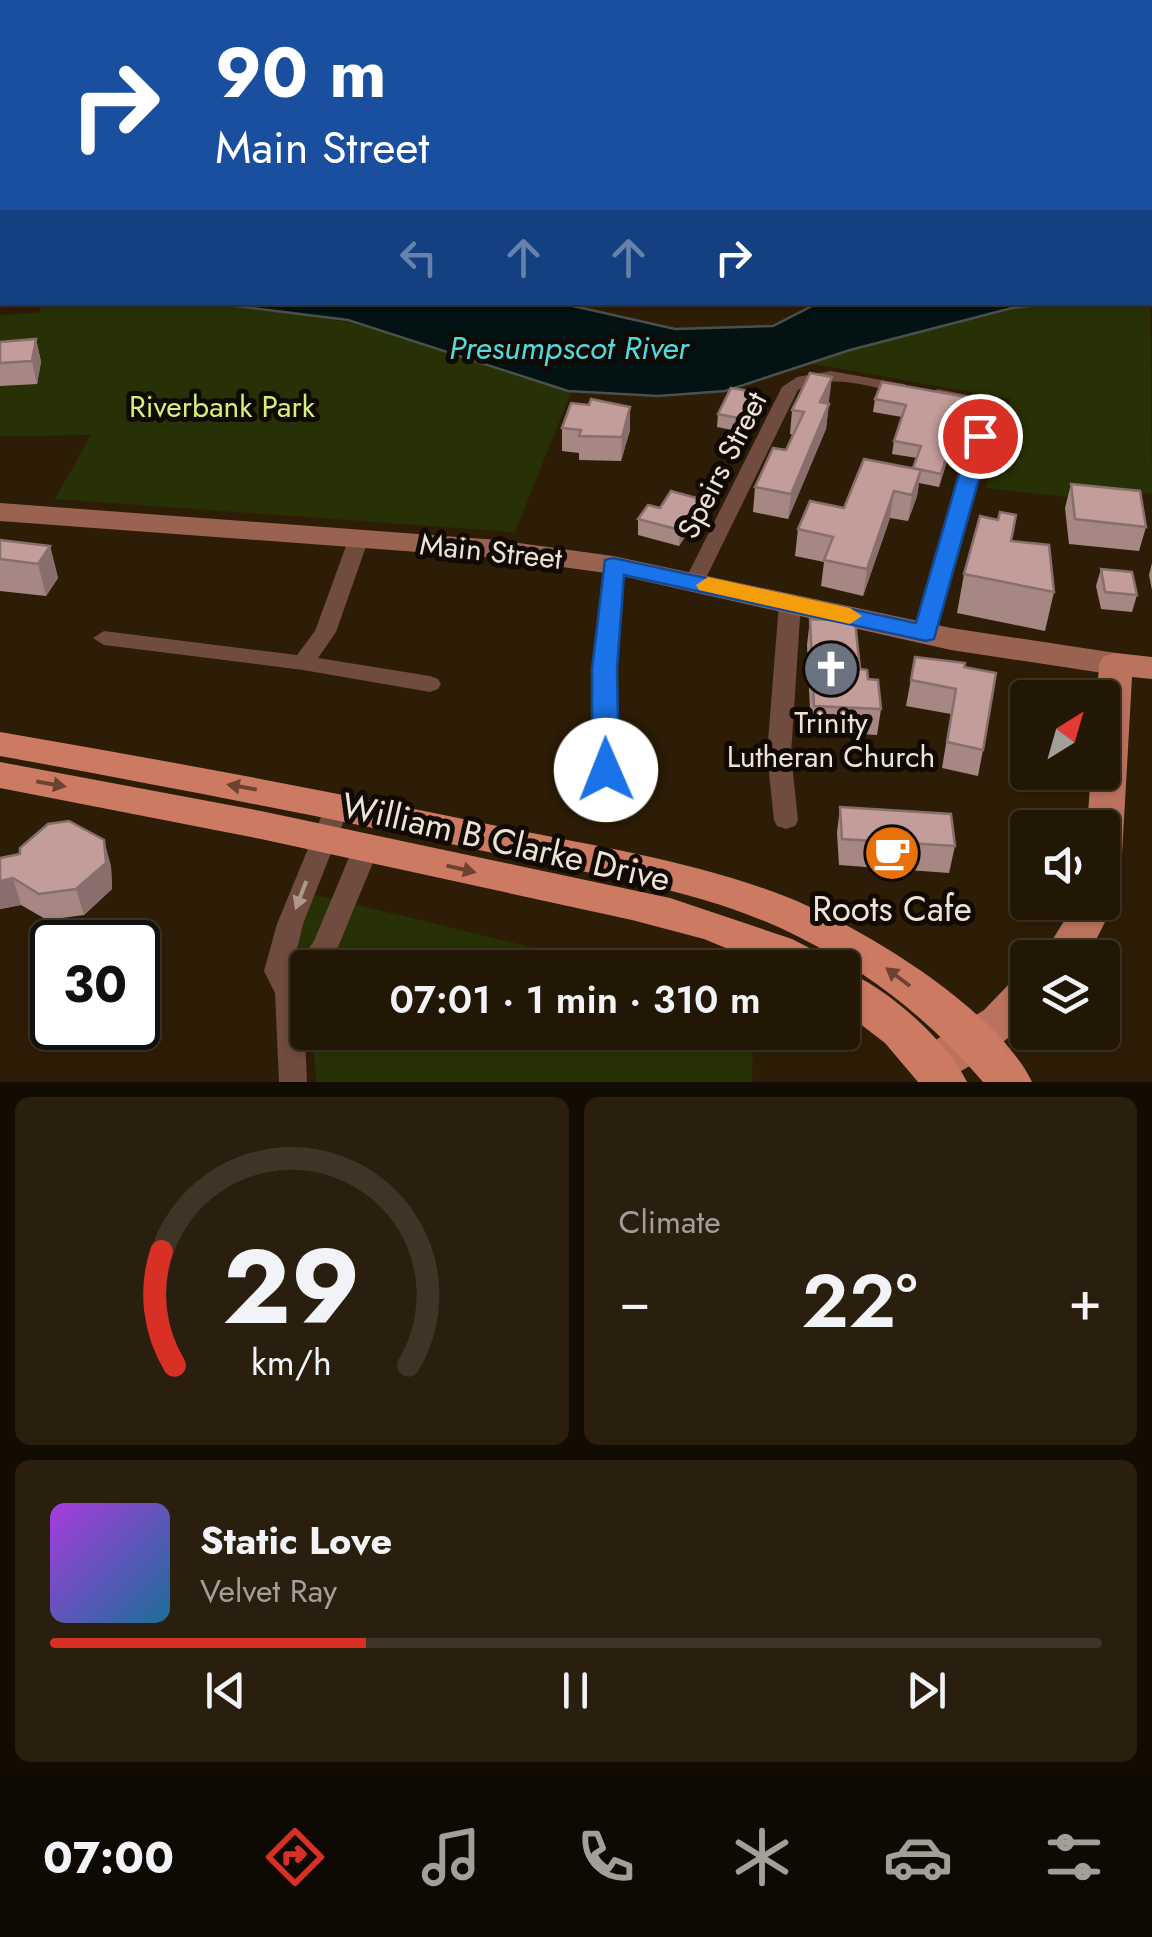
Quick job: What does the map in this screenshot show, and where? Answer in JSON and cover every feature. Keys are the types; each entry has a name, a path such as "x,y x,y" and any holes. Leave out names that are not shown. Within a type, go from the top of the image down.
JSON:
{"highway":[{"name":"William B Clarke Drive","path":"0,744 330,822 366,848 722,929 770,950"},
{"name":"William B Clarke Drive","path":"0,775 330,822 734,894 806,923 876,962 974,1038 1010,1082"},
{"path":"860,1000 900,1030 939,1073"}],"main road":[{"name":"Main Street","path":"0,512 498,549 613,565 1052,657 1152,668"},
{"path":"1109,810 1116,664"},
{"path":"939,1073 974,1038 1010,1011"}],"street":[{"name":"Speirs Street","path":"694,582 791,387 805,377 868,382 964,398 981,405 986,413 926,633"},
{"path":"303,663 325,632 359,538"},
{"path":"606,770 604,669 613,565"},
{"path":"786,820 779,754 790,603"},
{"path":"104,638 303,663 430,684"},
{"path":"293,1082 289,993 278,971 290,924 330,822"},
{"path":"323,950 366,848"}],"green space":[{"name":"Riverbank Park","path":"41,305 248,305 295,311 432,342 521,378 575,383 515,532 55,499 91,435 0,436 0,315 38,313"},
{"path":"995,305 1150,305 1152,493 1075,498 986,488 1010,399 808,363"},
{"path":"291,889 543,950 299,950"},
{"path":"313,1050 753,1050 752,1082 317,1082"}],"water":[{"name":"Presumpscot River","path":"228,305 569,305 675,329 773,326 814,305 1042,305 1012,308 850,350 725,391 658,396 568,391 348,320"}],"building":[{"path":"36,339 32,361 0,363 0,342"},
{"path":"810,373 832,377 820,402 829,404 791,494 755,487 773,448 786,450 804,412 792,410"},
{"path":"882,382 966,397 941,474 913,468 921,446 894,441 906,405 875,399"},
{"path":"731,388 756,392 743,419 718,414"},
{"path":"591,399 630,407 622,437 579,436 581,430 562,428 571,403 589,405"},
{"path":"864,459 921,470 912,495 894,491 867,569 824,560 833,537 798,529 810,501 844,508"},
{"path":"1071,484 1140,491 1146,527 1075,519"},
{"path":"671,491 700,499 680,530 638,519 648,505 660,508"},
{"path":"1000,512 1016,515 1011,541 1049,545 1054,592 964,574 980,516 998,520"},
{"path":"0,540 50,546 38,564 0,559"},
{"path":"1101,569 1132,572 1137,595 1105,592"},
{"path":"810,619 855,621 860,669 867,670 868,679 878,680 881,709 814,706"},
{"path":"915,657 965,663 964,667 996,673 983,750 947,742 956,689 911,680"},
{"path":"840,807 951,814 955,846 842,839"},
{"path":"69,821 104,840 106,863 76,889 39,894 13,878 0,881 0,858 20,854 20,848 48,824"}],"slow traffic":[{"path":"708,585 850,616"}],"place":[{"name":"Trinity Lutheran Church","path":"831,669"},
{"name":"Roots Cafe","path":"892,853"}],"route":[{"path":"606,770 604,669 613,565 926,633 980,436"}]}
